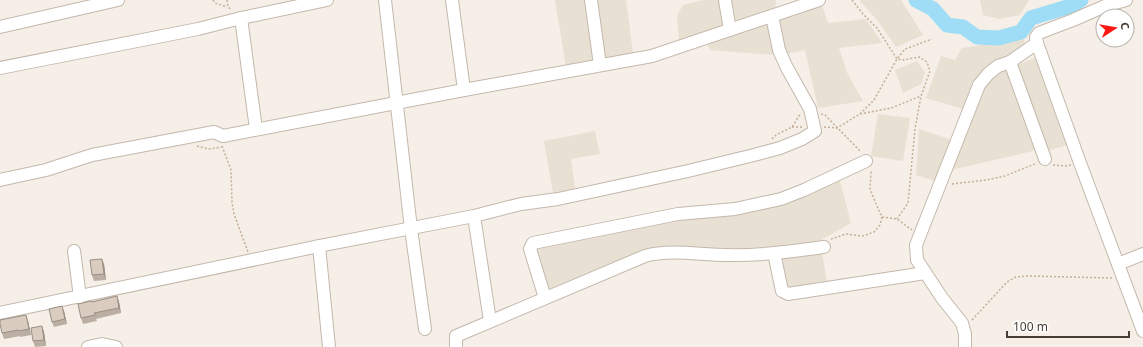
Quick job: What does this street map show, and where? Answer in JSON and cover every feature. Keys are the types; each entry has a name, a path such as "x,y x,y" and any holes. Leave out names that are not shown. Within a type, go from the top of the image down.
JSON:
{"street":[{"path":"0,27 118,0"},
{"path":"0,68 198,29 240,18 327,0"},
{"path":"385,0 411,229 425,329"},
{"path":"452,0 464,90"},
{"path":"591,0 600,65"},
{"path":"726,0 730,30"},
{"path":"0,180 46,170 92,155 214,132 222,141 256,130 652,56 730,30 780,9 819,0"},
{"path":"1126,0 1105,6 1039,33 1036,37 1080,163 1143,331"},
{"path":"0,314 251,260 474,216 521,204 558,199 688,172 780,148 802,139 815,131 779,50 780,9"},
{"path":"240,18 256,130"},
{"path":"965,347 965,334 962,323 942,298 917,260 916,245 979,85 988,74 998,66 1010,62 1037,43"},
{"path":"1010,62 1045,159"},
{"path":"545,298 530,249 533,243 678,214 735,209 781,199 866,161"},
{"path":"474,216 490,321"},
{"path":"319,246 329,347"},
{"path":"456,347 456,336 645,256 656,253 673,252 727,255 774,253 824,247"},
{"path":"74,251 80,297"},
{"path":"774,253 782,292 788,294 925,273"},
{"path":"1118,264 1143,254"},
{"path":"88,347 102,344 116,347"}],"path":[{"path":"213,0 215,3 228,7"},
{"path":"852,0 863,14 878,28 897,59 903,60 919,57 927,62 930,71 921,96 915,129 908,204 897,219"},
{"path":"837,128 860,114 874,100 897,59 905,49 932,39"},
{"path":"860,114 891,108 921,96"},
{"path":"770,140 776,135 792,127 806,111 825,115 862,153 871,172 870,188 882,217 880,225 874,232 863,236 846,234 831,238 824,247"},
{"path":"184,138 193,145 209,149 222,141 231,170 234,214 251,260"},
{"path":"940,185 986,180 1005,176 1045,159 1050,165 1066,166 1080,163"},
{"path":"882,217 897,219 920,236"},
{"path":"964,329 1007,282 1016,277 1028,276 1123,279"}],"shaded area":[{"path":"555,0 587,0 595,61 566,66"},
{"path":"595,0 626,0 633,54 603,58"},
{"path":"703,0 720,0 723,28 679,41 677,16 683,5"},
{"path":"731,0 776,0 775,10 734,24"},
{"path":"859,0 901,0 923,35 896,47 878,21"},
{"path":"980,0 1029,0 1020,15 999,19 983,15"},
{"path":"822,5 828,23 866,19 882,43 839,48 848,75 863,101 818,108 805,50 785,54 778,21"},
{"path":"768,23 774,55 710,50 707,42"},
{"path":"1024,38 1026,51 991,63 977,79 963,109 926,98 941,56 955,60 962,48"},
{"path":"1035,58 1067,145 1047,151 1015,66"},
{"path":"917,61 925,73 921,84 903,93 895,70"},
{"path":"1006,69 1037,150 951,170 985,86 993,76 1001,70"},
{"path":"878,114 910,118 903,161 871,156"},
{"path":"919,129 952,140 935,181 916,175"},
{"path":"595,131 600,154 571,159 575,189 553,193 544,141"},
{"path":"839,177 851,223 816,243 733,250 662,246 645,249 549,289 535,247 678,217 744,212"},
{"path":"822,252 827,283 787,289 781,257"}],"building":[{"path":"102,259 104,274 92,275 90,260"},
{"path":"117,296 119,308 94,313 95,315 81,318 78,304"},
{"path":"62,306 65,319 52,322 49,309"},
{"path":"26,315 29,329 2,333 0,320"},
{"path":"42,326 44,340 33,341 31,328"}],"waterway":[{"path":"916,0 933,9 947,25 963,27 977,37 999,38 1021,32 1031,18 1074,5 1081,0"}]}
